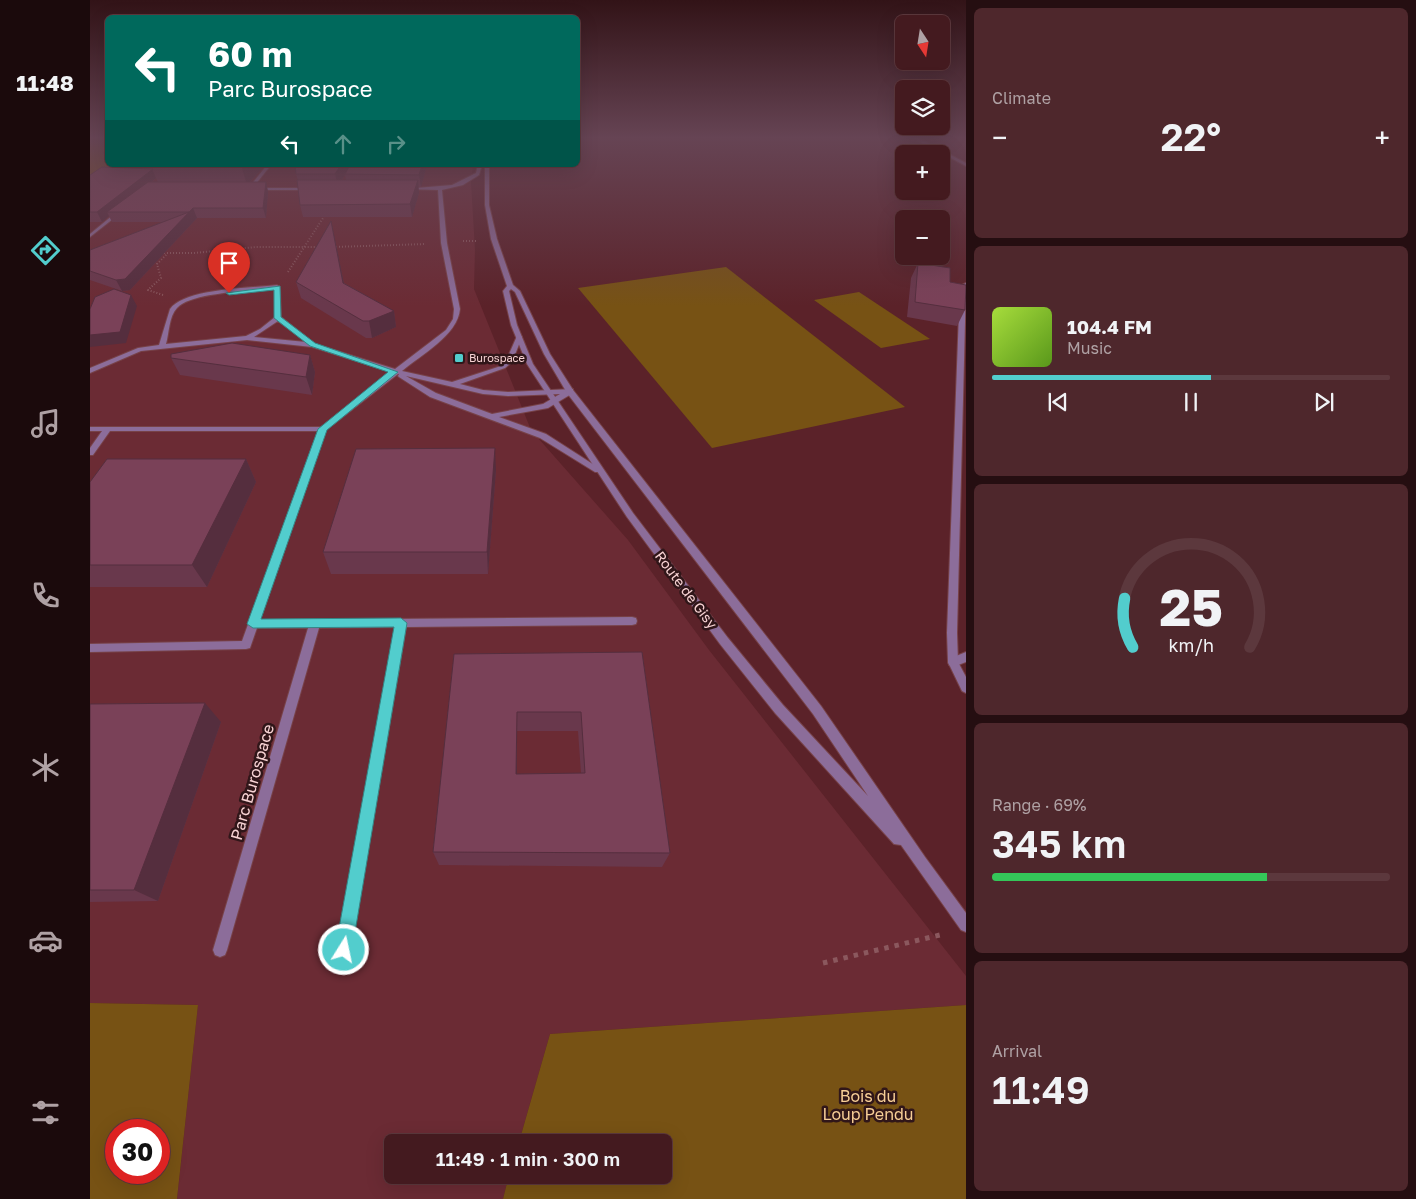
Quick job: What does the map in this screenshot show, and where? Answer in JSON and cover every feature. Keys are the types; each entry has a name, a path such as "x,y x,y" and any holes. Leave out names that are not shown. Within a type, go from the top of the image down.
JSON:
{"street":[{"path":"90,648 246,645 323,429 448,331 456,319 456,298 444,243 440,194"},
{"name":"Route de Gisy","path":"487,194 487,205 494,240 510,286 517,291 547,354 570,391 818,710 920,862 966,925"},
{"path":"90,236 127,206"},
{"path":"966,285 963,286 962,453 952,634 953,662 966,688"},
{"name":"Route de Gisy","path":"510,286 506,292 518,337 530,364 598,470 676,578 779,709 920,862"},
{"path":"162,346 173,307 182,301 197,296 277,287 278,318"},
{"path":"278,318 313,345"},
{"path":"247,338 278,318"},
{"path":"452,384 503,367 509,362 518,337"},
{"path":"90,371 130,352 162,346 247,338 313,345 394,372 496,394 570,391"},
{"path":"394,372 433,395 493,416 551,440 598,470"},
{"path":"493,416 529,410 554,402 570,391"},
{"path":"90,429 323,429"},
{"path":"90,453 108,429"},
{"path":"253,624 632,621"},
{"path":"344,950 401,623"},
{"name":"Parc Burospace","path":"220,950 315,624"},
{"path":"953,662 966,657"}],"path":[{"path":"277,287 326,214"},
{"path":"158,254 194,253 256,247 444,243 494,240"},
{"path":"152,265 157,264 167,254"},
{"path":"157,264 161,278 148,290 182,301"},
{"path":"823,962 948,933"}],"shaded area":[{"path":"90,194 472,194 475,250 474,289 531,430 628,540 709,650 966,976 966,1005 550,1034 521,1134 384,1134 384,1184 507,1184 503,1199 177,1199 198,1005 90,1003"}],"green space":[{"path":"726,267 905,407 712,448 578,288"},
{"path":"859,292 930,339 881,348 814,300"},
{"path":"90,1003 198,1005 177,1199 90,1199"},
{"name":"Bois du Loup Pendu","path":"966,1005 966,1199 503,1199 507,1184 672,1184 672,1134 521,1134 550,1034"}],"building":[{"path":"90,194 121,194 97,212 90,212"},
{"path":"132,194 265,194 263,208 193,208 125,279 116,280 90,271 90,250 189,212 107,212"},
{"path":"299,194 413,194 410,204 300,205"},
{"path":"331,221 343,283 394,311 369,321 363,321 296,282"},
{"path":"918,265 950,268 950,282 966,285 965,310 915,302"},
{"path":"114,289 131,295 120,332 90,335 90,309 95,297"},
{"path":"232,343 310,355 306,377 171,358 171,354"},
{"path":"495,448 487,552 323,552 356,449"},
{"path":"107,459 246,459 192,565 90,565 90,482"},
{"path":"642,652 670,853 433,852 454,654","holes":["517,712 581,712 585,773 516,774"]},
{"path":"205,703 134,890 90,890 90,704"}],"place":[{"name":"Burospace","path":"459,358"}],"route":[{"path":"229,293 277,287 278,318 313,345 394,372 376,384 323,429 253,624 401,623 344,950"}]}
